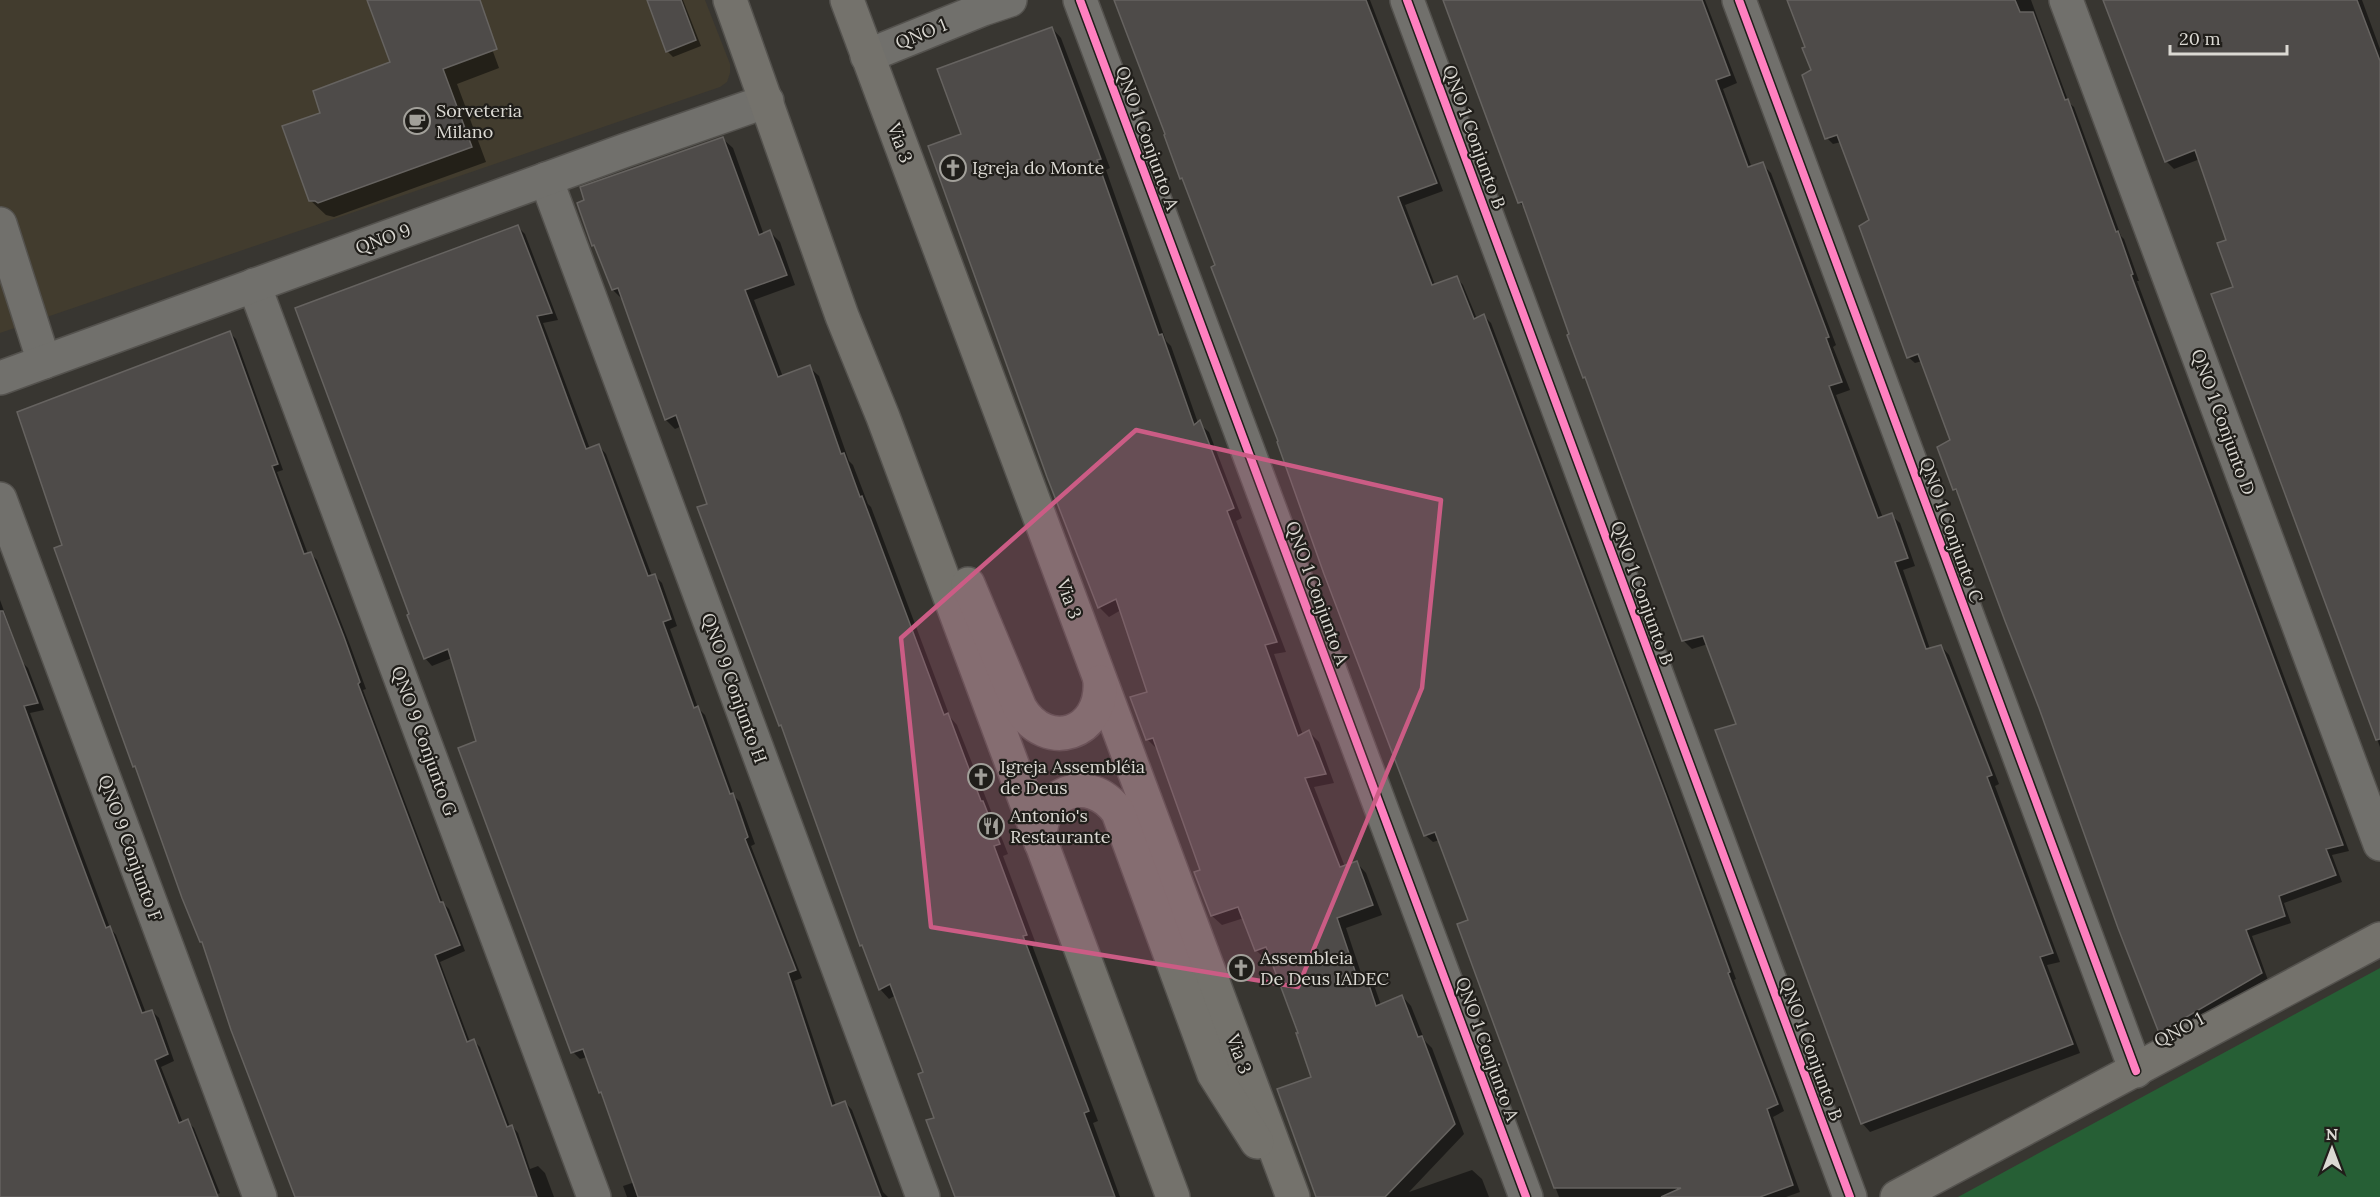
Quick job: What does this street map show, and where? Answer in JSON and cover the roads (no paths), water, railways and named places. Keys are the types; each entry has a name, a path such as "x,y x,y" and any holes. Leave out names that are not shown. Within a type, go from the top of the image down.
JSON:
{"main road":[{"path":"730,0 842,316 883,417 1173,1197"},
{"name":"Via 3","path":"847,0 1292,1197"},
{"path":"883,417 964,574 1026,718 1047,732 1058,734 1082,726 1092,718 1098,707 1100,682"},
{"path":"1041,843 1040,828 1043,815 1051,803 1062,795 1075,790 1088,790 1111,801 1119,812 1214,1074 1292,1197"},
{"name":"QNO 1","path":"1897,1197 2380,939"}],"street":[{"name":"QNO 1","path":"867,56 1010,0"},
{"name":"QNO 1 Conjunto A","path":"1080,0 1526,1197"},
{"name":"QNO 1 Conjunto B","path":"1407,0 1850,1197"},
{"name":"QNO 1 Conjunto C","path":"1739,0 2136,1071"},
{"name":"QNO 1 Conjunto D","path":"2066,0 2380,844"},
{"name":"QNO 9","path":"0,378 767,101"},
{"name":"QNO 9 Conjunto H","path":"546,179 923,1197"},
{"path":"0,224 44,362"},
{"name":"QNO 9 Conjunto G","path":"255,285 594,1197"},
{"name":"QNO 9 Conjunto F","path":"0,499 260,1197"}],"place":[{"name":"Sorveteria Milano","path":"417,121"},
{"name":"Igreja do Monte","path":"953,168"},
{"name":"Igreja Assembléia de Deus","path":"981,777"},
{"name":"Antonio's Restaurante","path":"991,826"},
{"name":"Assembleia De Deus IADEC","path":"1241,968"}]}
